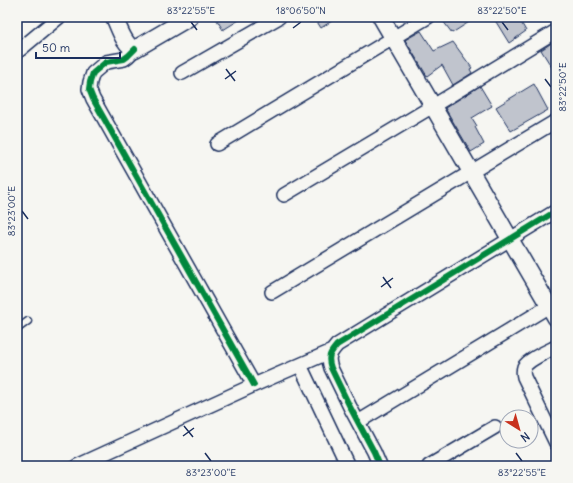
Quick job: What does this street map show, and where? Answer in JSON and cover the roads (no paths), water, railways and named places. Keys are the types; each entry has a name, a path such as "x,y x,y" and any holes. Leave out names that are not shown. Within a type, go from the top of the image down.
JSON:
{"street":[{"path":"17,52 59,17"},
{"path":"114,17 126,43 130,48 135,49"},
{"path":"190,17 135,49 124,59 106,62 93,73 89,89 97,106 254,384"},
{"path":"182,73 279,17"},
{"path":"358,422 554,308 510,239 381,17"},
{"path":"217,144 428,17"},
{"path":"284,195 556,31"},
{"path":"272,292 556,121"},
{"path":"380,466 329,362 329,356 332,351 337,345 556,211"},
{"path":"556,347 529,362 523,373 556,443"},
{"path":"77,466 254,384 332,351"},
{"path":"300,365 348,466"},
{"path":"429,466 495,427"}],"lane":[{"path":"17,329 28,322"}]}
